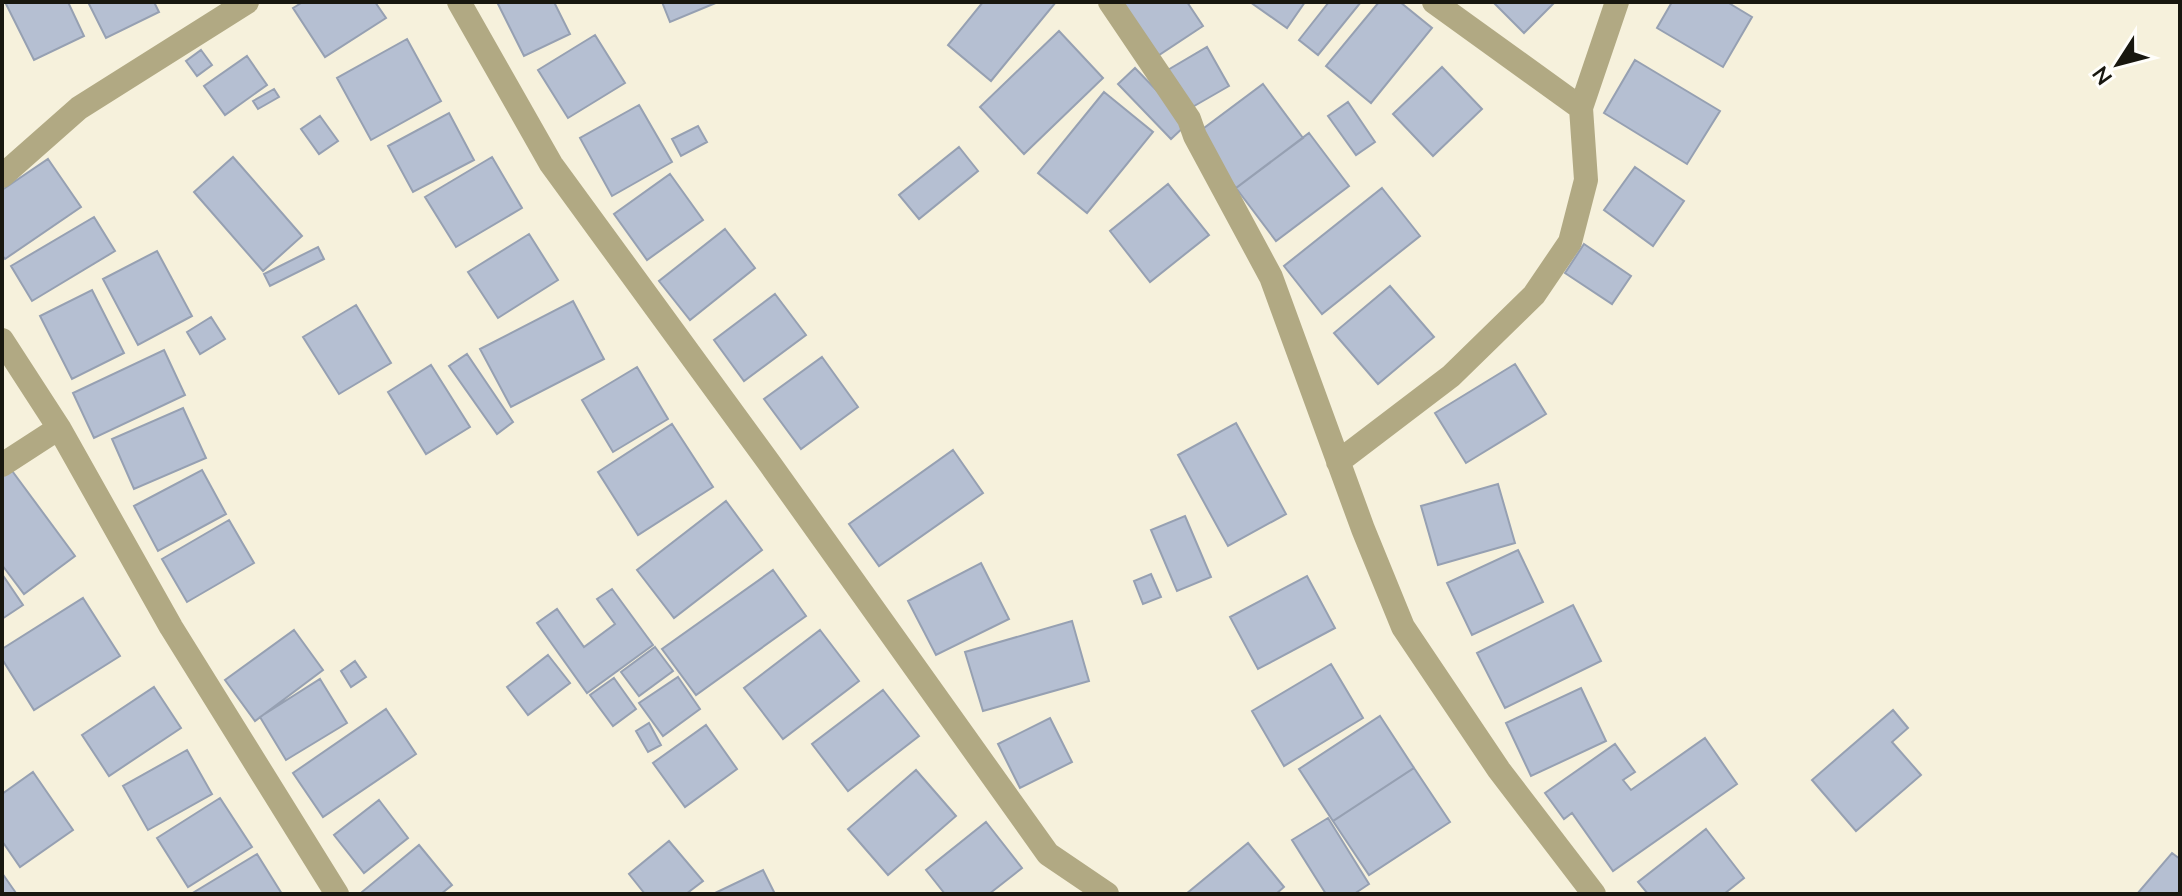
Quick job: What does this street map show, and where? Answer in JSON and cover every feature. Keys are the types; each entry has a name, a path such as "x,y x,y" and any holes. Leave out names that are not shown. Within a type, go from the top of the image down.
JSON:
{"street":[{"path":"2,176 79,108 247,2"},
{"path":"459,2 551,164 1048,854 1107,894"},
{"path":"1110,2 1189,119 1195,136 1271,277 1311,379 1338,462 1403,627 1499,770 1594,894"},
{"path":"1434,2 1581,108"},
{"path":"1338,462 1451,376 1534,295 1570,242 1586,180 1581,108 1617,2"},
{"path":"2,340 59,428 179,640 337,894"},
{"path":"2,465 59,428"}],"building":[{"path":"5,2 68,2 84,36 34,60"},
{"path":"88,2 154,2 159,12 106,38"},
{"path":"303,2 375,2 386,18 325,57 293,8"},
{"path":"497,2 554,2 570,34 524,56"},
{"path":"662,2 718,2 670,22"},
{"path":"983,2 1056,2 991,81 948,45"},
{"path":"1120,2 1187,2 1203,26 1156,57"},
{"path":"1250,2 1305,2 1287,28"},
{"path":"1329,2 1361,2 1318,55 1299,40"},
{"path":"1379,2 1400,2 1432,28 1371,103 1326,66"},
{"path":"1493,2 1555,2 1524,33"},
{"path":"1672,2 1727,2 1752,17 1723,67 1657,28"},
{"path":"1059,31 1103,78 1024,154 980,107"},
{"path":"595,35 625,83 568,118 538,70"},
{"path":"407,39 441,101 371,140 337,78"},
{"path":"1207,47 1229,86 1189,109 1166,71"},
{"path":"201,50 212,65 197,76 186,61"},
{"path":"247,56 267,85 225,115 204,86"},
{"path":"1635,60 1720,111 1687,164 1604,113"},
{"path":"1442,67 1482,109 1433,156 1393,114"},
{"path":"1135,68 1188,123 1171,139 1118,84"},
{"path":"1263,84 1303,138 1236,188 1196,134"},
{"path":"274,89 279,97 258,109 253,101"},
{"path":"1104,92 1153,132 1087,213 1038,173"},
{"path":"1348,102 1375,142 1356,155 1328,116"},
{"path":"639,105 672,162 612,196 580,138"},
{"path":"449,113 474,160 413,192 388,146"},
{"path":"320,116 338,141 319,154 301,129"},
{"path":"698,126 707,142 681,156 672,139"},
{"path":"1309,133 1349,186 1276,241 1236,188"},
{"path":"959,147 978,171 919,219 899,195"},
{"path":"233,157 302,236 263,271 194,192"},
{"path":"492,157 522,208 456,247 425,197"},
{"path":"48,159 81,207 5,259 2,255 2,190"},
{"path":"1635,167 1684,201 1653,246 1604,210"},
{"path":"670,174 703,220 647,260 614,214"},
{"path":"1168,184 1209,235 1150,282 1110,231"},
{"path":"1382,188 1420,236 1322,314 1284,266"},
{"path":"94,217 115,251 32,301 11,266"},
{"path":"725,229 755,268 690,320 659,281"},
{"path":"529,234 558,280 498,318 468,272"},
{"path":"1584,244 1631,276 1612,304 1565,273"},
{"path":"318,247 324,259 270,286 264,274"},
{"path":"157,251 192,316 138,345 103,279"},
{"path":"1390,286 1434,337 1378,384 1334,333"},
{"path":"92,290 124,353 72,379 40,316"},
{"path":"775,294 806,335 744,381 714,340"},
{"path":"573,301 604,359 511,407 480,349"},
{"path":"356,305 391,363 339,394 303,337"},
{"path":"211,317 225,339 200,354 187,332"},
{"path":"164,350 185,395 94,438 73,393"},
{"path":"467,354 513,422 497,434 449,366"},
{"path":"822,357 858,407 801,449 764,399"},
{"path":"1515,364 1546,414 1466,463 1435,413"},
{"path":"431,365 470,427 426,454 388,392"},
{"path":"637,367 668,419 613,452 582,400"},
{"path":"183,408 206,458 134,489 112,439"},
{"path":"1236,423 1286,514 1228,546 1178,455"},
{"path":"672,424 713,487 638,535 598,472"},
{"path":"953,450 983,493 879,566 849,524"},
{"path":"7,464 75,556 24,594 2,565 2,467"},
{"path":"202,470 226,514 158,551 134,506"},
{"path":"1498,484 1515,543 1438,565 1421,506"},
{"path":"726,501 762,550 674,618 637,570"},
{"path":"1185,516 1211,577 1177,591 1151,530"},
{"path":"229,520 254,563 187,602 162,559"},
{"path":"1518,550 1543,602 1472,635 1447,583"},
{"path":"981,563 1009,619 936,655 908,601"},
{"path":"773,570 806,616 696,695 662,649"},
{"path":"2,574 23,605 2,619"},
{"path":"1151,574 1161,597 1143,604 1134,581"},
{"path":"1307,576 1335,628 1258,669 1230,617"},
{"path":"612,589 653,645 587,693 537,623 557,609 584,647 615,624 597,599"},
{"path":"83,598 120,656 34,710 2,659 2,649"},
{"path":"1573,605 1601,661 1505,708 1477,653"},
{"path":"1072,621 1089,681 983,711 965,652"},
{"path":"294,630 323,670 255,721 225,680"},
{"path":"820,630 859,681 783,739 744,688"},
{"path":"655,647 673,671 639,696 621,672"},
{"path":"548,655 570,683 528,715 507,687"},
{"path":"355,661 366,677 351,687 341,671"},
{"path":"1331,664 1363,718 1284,766 1252,711"},
{"path":"678,677 700,709 663,736 639,703"},
{"path":"614,678 636,709 613,726 590,695"},
{"path":"320,679 347,723 286,760 260,717"},
{"path":"154,687 181,728 109,776 82,735"},
{"path":"1581,688 1606,741 1531,776 1506,723"},
{"path":"883,690 919,736 848,791 812,744"},
{"path":"386,709 416,754 323,817 293,773"},
{"path":"1893,710 1908,728 1892,742 1921,775 1856,831 1812,780"},
{"path":"1380,716 1414,768 1333,821 1299,769"},
{"path":"1050,718 1072,762 1020,788 998,744"},
{"path":"649,723 661,745 648,752 636,731"},
{"path":"706,725 737,769 685,807 653,763"},
{"path":"1705,738 1737,784 1613,871 1572,813 1564,819 1545,793 1615,744 1635,772 1623,780 1631,790"},
{"path":"187,750 212,794 148,830 123,786"},
{"path":"1414,768 1450,822 1369,875 1333,821"},
{"path":"916,770 956,816 888,875 848,829"},
{"path":"33,772 73,830 20,867 2,841 2,794"},
{"path":"220,798 252,847 188,887 157,838"},
{"path":"379,800 408,838 364,873 334,835"},
{"path":"1328,818 1369,884 1354,894 1326,894 1292,840"},
{"path":"986,822 1022,868 989,894 945,894 926,870"},
{"path":"1706,829 1744,878 1724,894 1648,894 1638,882"},
{"path":"669,841 703,881 686,894 645,894 629,874"},
{"path":"1248,843 1284,887 1276,894 1186,894"},
{"path":"419,845 452,885 441,894 362,892"},
{"path":"2172,853 2180,859 2180,894 2137,894"},
{"path":"257,854 282,894 191,894"},
{"path":"763,870 775,894 713,894"},
{"path":"2,873 16,893 2,894"}]}
